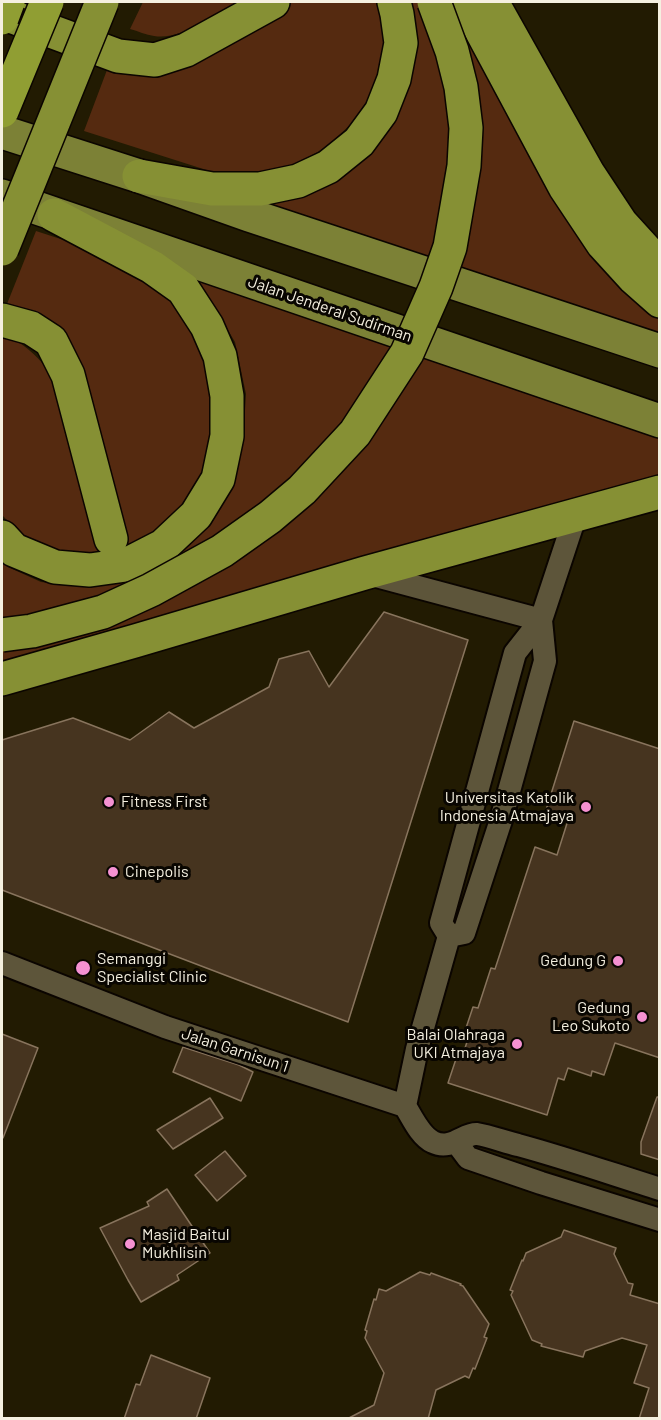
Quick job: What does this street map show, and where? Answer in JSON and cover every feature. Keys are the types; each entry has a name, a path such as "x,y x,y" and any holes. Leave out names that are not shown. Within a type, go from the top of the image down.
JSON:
{"highway":[{"path":"2,18 9,2"},
{"path":"2,111 46,2"},
{"path":"2,249 102,2"},
{"path":"2,13 118,56 155,60 186,50 273,2"},
{"path":"139,176 212,189 260,189 298,181 328,167 359,142 381,112 394,79 401,43 398,14 394,2"},
{"path":"2,635 32,632 103,612 151,590 222,551 270,517 302,490 355,433 407,352 436,287 450,247 464,166 466,128 461,87 452,51 434,2"},
{"path":"466,2 578,206 603,244 634,278 660,301"},
{"path":"492,2 588,172 621,223 660,266"},
{"path":"2,537 14,550 54,567 90,570 126,566 163,546 196,515 218,479 227,436 226,396 220,356 207,326 183,289 152,267 54,214"},
{"path":"2,320 31,328 51,341 68,375 111,539"},
{"path":"2,679 132,627 365,573 660,492"}],"main road":[{"path":"2,132 660,351"},
{"name":"Jalan Jenderal Sudirman","path":"2,196 660,420"}],"street":[{"path":"576,514 541,620 515,653 441,923 449,936 417,1049 405,1106 421,1131 434,1143 456,1142 475,1134 550,1154 660,1189"},
{"path":"365,573 541,620"},
{"path":"449,936 464,933 501,820 545,661 541,620"},
{"name":"Jalan Garnisun 1","path":"2,963 165,1027 405,1106"},
{"path":"456,1142 468,1158 660,1221"}],"shaded area":[{"path":"143,2 238,2 186,31 164,36 130,29"},
{"path":"291,2 376,2 384,35 382,64 367,101 350,125 325,148 295,164 264,171 219,174 84,131 110,62 205,50"},
{"path":"394,2 466,2 659,301 659,351 249,215 298,181 381,112"},
{"path":"36,231 116,257 153,281 183,315 207,348 220,432 191,504 153,539 124,551 72,365 5,309"},
{"path":"196,276 399,350 659,435 659,483 451,532 453,549 2,679 2,560 8,567 41,582 75,586 134,581 175,559 211,524 228,490 243,442 246,394 235,342"},
{"path":"2,334 31,352 43,364 54,383 75,452 101,555 66,556 26,540 2,515"}],"building":[{"path":"384,612 468,640 348,1022 2,890 2,740 73,718 130,740 169,712 194,728 269,687 279,659 309,651 329,687"},
{"path":"574,721 660,749 660,1058 615,1043 604,1075 592,1071 591,1076 568,1068 564,1080 558,1078 547,1115 448,1083 456,1059 461,1060 471,1030 466,1028 473,1007 478,1008 491,968 495,969 535,847 557,855 569,817 546,810"},
{"path":"2,1034 38,1048 3,1138 2,1138"},
{"path":"183,1047 239,1065 253,1072 241,1101 173,1072"},
{"path":"657,1097 660,1097 660,1160 641,1154 641,1142"},
{"path":"210,1098 223,1118 173,1149 157,1130"},
{"path":"225,1151 246,1176 217,1201 195,1175"},
{"path":"167,1189 210,1253 177,1275 179,1280 141,1302 100,1228 149,1206 147,1202"},
{"path":"564,1230 616,1248 614,1254 628,1283 633,1284 630,1295 660,1304 660,1419 639,1419 649,1388 634,1383 647,1345 622,1338 585,1351 583,1357 541,1346 542,1344 532,1340 511,1295 513,1291 510,1290 526,1253 561,1237"},
{"path":"420,1272 430,1275 431,1273 461,1284 489,1324 484,1337 487,1338 475,1369 473,1368 469,1378 465,1376 436,1390 428,1419 347,1419 374,1405 384,1373 365,1338 374,1299 376,1300 379,1289 386,1291"},
{"path":"151,1355 210,1378 196,1419 124,1419 136,1384 140,1385"}],"place":[{"name":"Fitness First","path":"109,802"},
{"name":"Universitas Katolik Indonesia Atmajaya","path":"586,807"},
{"name":"Cinepolis","path":"113,872"},
{"name":"Gedung G","path":"618,961"},
{"name":"Semanggi Specialist Clinic","path":"83,968"},
{"name":"Gedung Leo Sukoto","path":"642,1017"},
{"name":"Balai Olahraga UKI Atmajaya","path":"517,1044"},
{"name":"Masjid Baitul Mukhlisin","path":"130,1244"}]}
